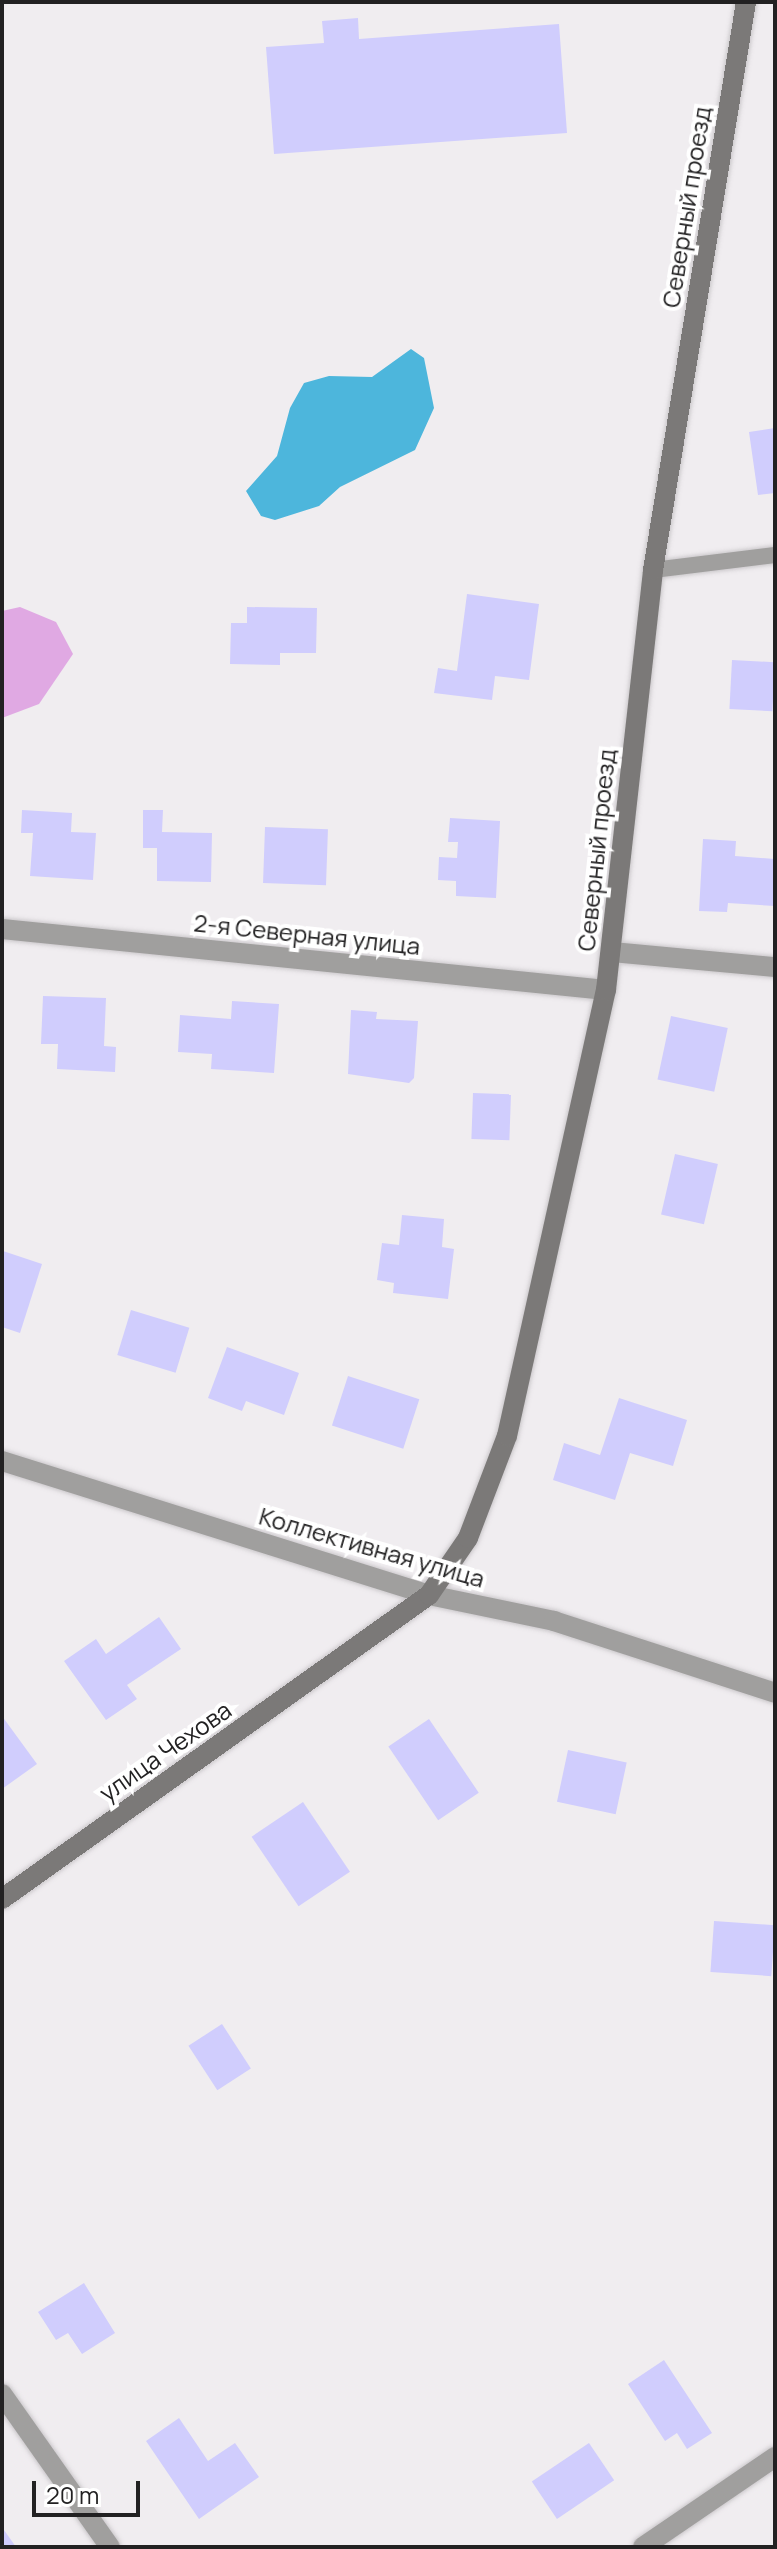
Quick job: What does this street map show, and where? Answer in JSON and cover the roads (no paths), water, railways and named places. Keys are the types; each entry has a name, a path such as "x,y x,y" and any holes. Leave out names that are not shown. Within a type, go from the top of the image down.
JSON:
{"street":[{"name":"Северный проезд","path":"359,1647 429,1595 468,1538 507,1436 606,990 653,570 746,2"},
{"name":"2-я Северная улица","path":"2,929 606,990"},
{"path":"612,952 775,967"},
{"name":"Коллективная улица","path":"2,1461 429,1595 554,1621 775,1693"},
{"name":"улица Чехова","path":"2,1899 359,1647"},
{"path":"2,2394 110,2547"},
{"path":"643,2547 775,2457"}],"lane":[{"path":"653,570 775,555"}],"water":[{"path":"411,349 424,358 434,408 415,450 340,487 319,506 275,520 261,516 246,491 277,456 290,408 304,383 329,376 372,377"}]}
